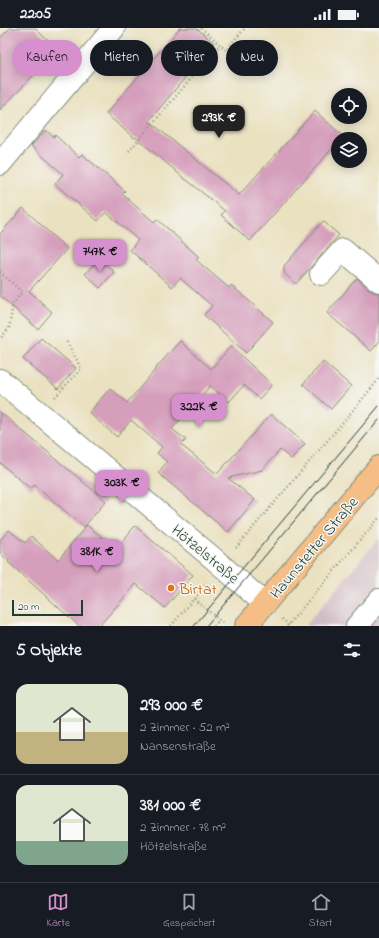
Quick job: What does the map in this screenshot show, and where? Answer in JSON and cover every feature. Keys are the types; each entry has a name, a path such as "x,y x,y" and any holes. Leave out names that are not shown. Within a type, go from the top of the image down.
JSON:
{"main road":[{"name":"Haunstetter Straße","path":"246,626 379,467"}],"street":[{"path":"1,162 114,28"},
{"path":"321,274 343,250 379,281"},
{"name":"Hötzelstraße","path":"0,380 265,604"},
{"path":"357,626 379,600"}],"path":[{"path":"201,28 226,50 245,28"},
{"path":"129,151 220,45"},
{"path":"0,272 22,292 13,304 9,328 0,339"},
{"path":"40,413 81,369 66,341"},
{"path":"171,626 379,379"},
{"name":"Haunstetter Straße","path":"288,626 379,518"},
{"path":"194,599 226,626"},
{"path":"214,626 219,620"}],"shaded area":[{"path":"379,538 379,626 305,626"}],"building":[{"path":"10,28 35,28 47,40 12,40 12,76 33,76 0,110 0,38"},
{"path":"180,28 196,28 210,40 170,40"},
{"path":"161,50 161,76 186,76 149,121 239,195 315,111 339,132 331,132 331,150 250,241 221,215 225,211 106,114 139,76 153,76 153,59"},
{"path":"46,130 54,137 55,135 79,157 82,154 125,191 122,194 154,222 157,219 199,257 196,260 229,288 231,285 273,322 246,353 204,315 212,306 180,278 172,287 130,250 138,240 106,212 98,221 55,184 63,174 31,146"},
{"path":"23,208 67,249 29,291 52,312 38,329 0,296 0,234"},
{"path":"323,221 339,235 296,284 284,273 284,266"},
{"path":"99,258 114,272 100,288 85,274"},
{"path":"357,278 371,291 379,293 379,342 371,351 327,313"},
{"path":"41,338 76,368 58,389 23,359"},
{"path":"180,341 211,369 231,346 272,385 259,399 244,385 229,402 210,386 172,429 186,440 181,445 217,474 271,414 305,444 291,459 280,450 262,470 228,478 255,500 228,532 158,473 167,462 157,453 162,447 131,420 117,437 89,413 110,388 127,403"},
{"path":"323,362 351,386 331,409 303,384"},
{"path":"0,412 106,501 84,527 34,485 31,489 0,463"},
{"path":"87,525 116,549 135,526 193,575 165,608 136,584 99,626 79,626 8,562 9,561 0,553 0,540 9,530 25,543 31,536 58,560"}],"tram line":[{"path":"194,626 379,406"},
{"path":"206,626 379,420"}],"place":[{"name":"Birtat","path":"171,588"}]}
